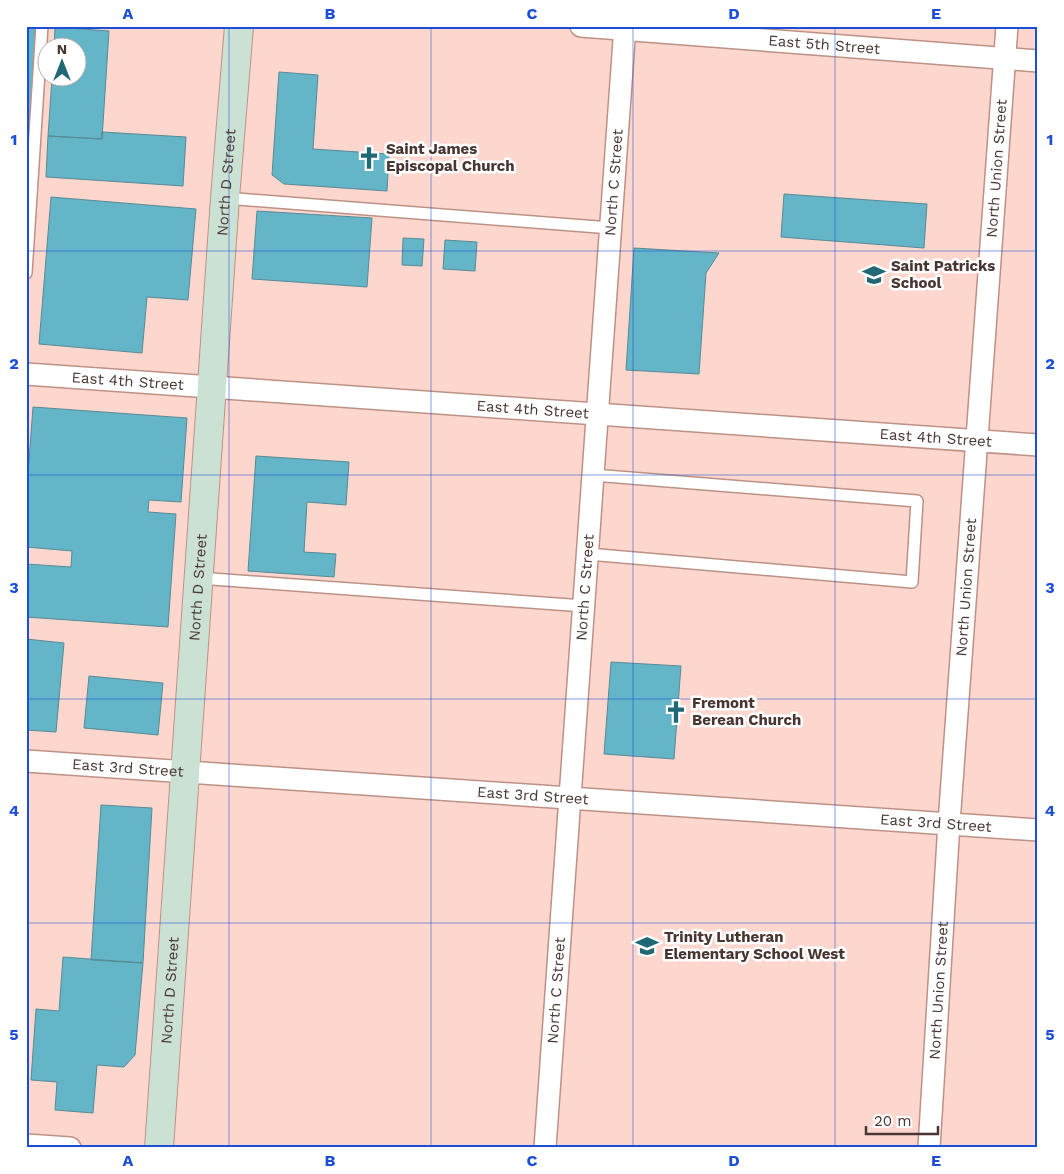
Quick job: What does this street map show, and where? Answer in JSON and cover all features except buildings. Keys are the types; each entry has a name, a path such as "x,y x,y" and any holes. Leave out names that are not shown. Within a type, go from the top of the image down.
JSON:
{"main road":[{"name":"North D Street","path":"159,1148 225,198 239,26"}],"street":[{"name":"East 5th Street","path":"581,26 1038,61"},
{"name":"North Union Street","path":"929,1148 949,823 1007,26"},
{"name":"North C Street","path":"544,1148 625,28"},
{"name":"East 4th Street","path":"26,374 1038,445"},
{"name":"East 3rd Street","path":"26,761 1038,830"},
{"path":"26,1145 70,1148"}],"lane":[{"path":"26,273 42,26"},
{"path":"225,198 611,228"},
{"path":"588,554 912,582 917,501 593,475"},
{"path":"199,578 584,606"}],"place":[{"name":"Saint James Episcopal Church","path":"369,158"},
{"name":"Saint Patricks School","path":"874,275"},
{"name":"Fremont Berean Church","path":"676,712"},
{"name":"Trinity Lutheran Elementary School West","path":"647,946"}]}
